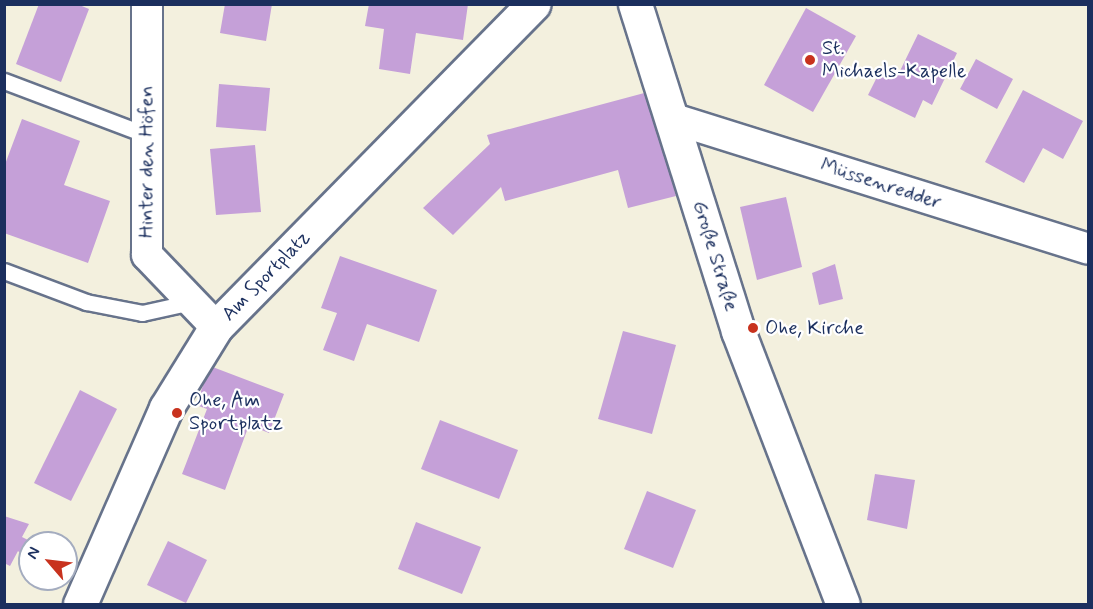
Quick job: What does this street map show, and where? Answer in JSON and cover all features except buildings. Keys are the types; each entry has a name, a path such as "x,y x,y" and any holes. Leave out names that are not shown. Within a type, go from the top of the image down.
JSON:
{"street":[{"name":"Hinter den Höfen","path":"147,4 147,255 216,327"},
{"name":"Am Sportplatz","path":"80,604 166,408 216,327 532,4"},
{"name":"Große Straße","path":"635,4 674,119 738,331 843,604"},
{"name":"Müssenredder","path":"674,119 1089,249"}],"lane":[{"path":"4,81 147,135"},
{"path":"4,271 86,302 142,313 192,302"}],"place":[{"name":"St. Michaels-Kapelle","path":"810,60"},
{"name":"Ohe, Kirche","path":"753,328"},
{"name":"Ohe, Am Sportplatz","path":"177,413"}]}
